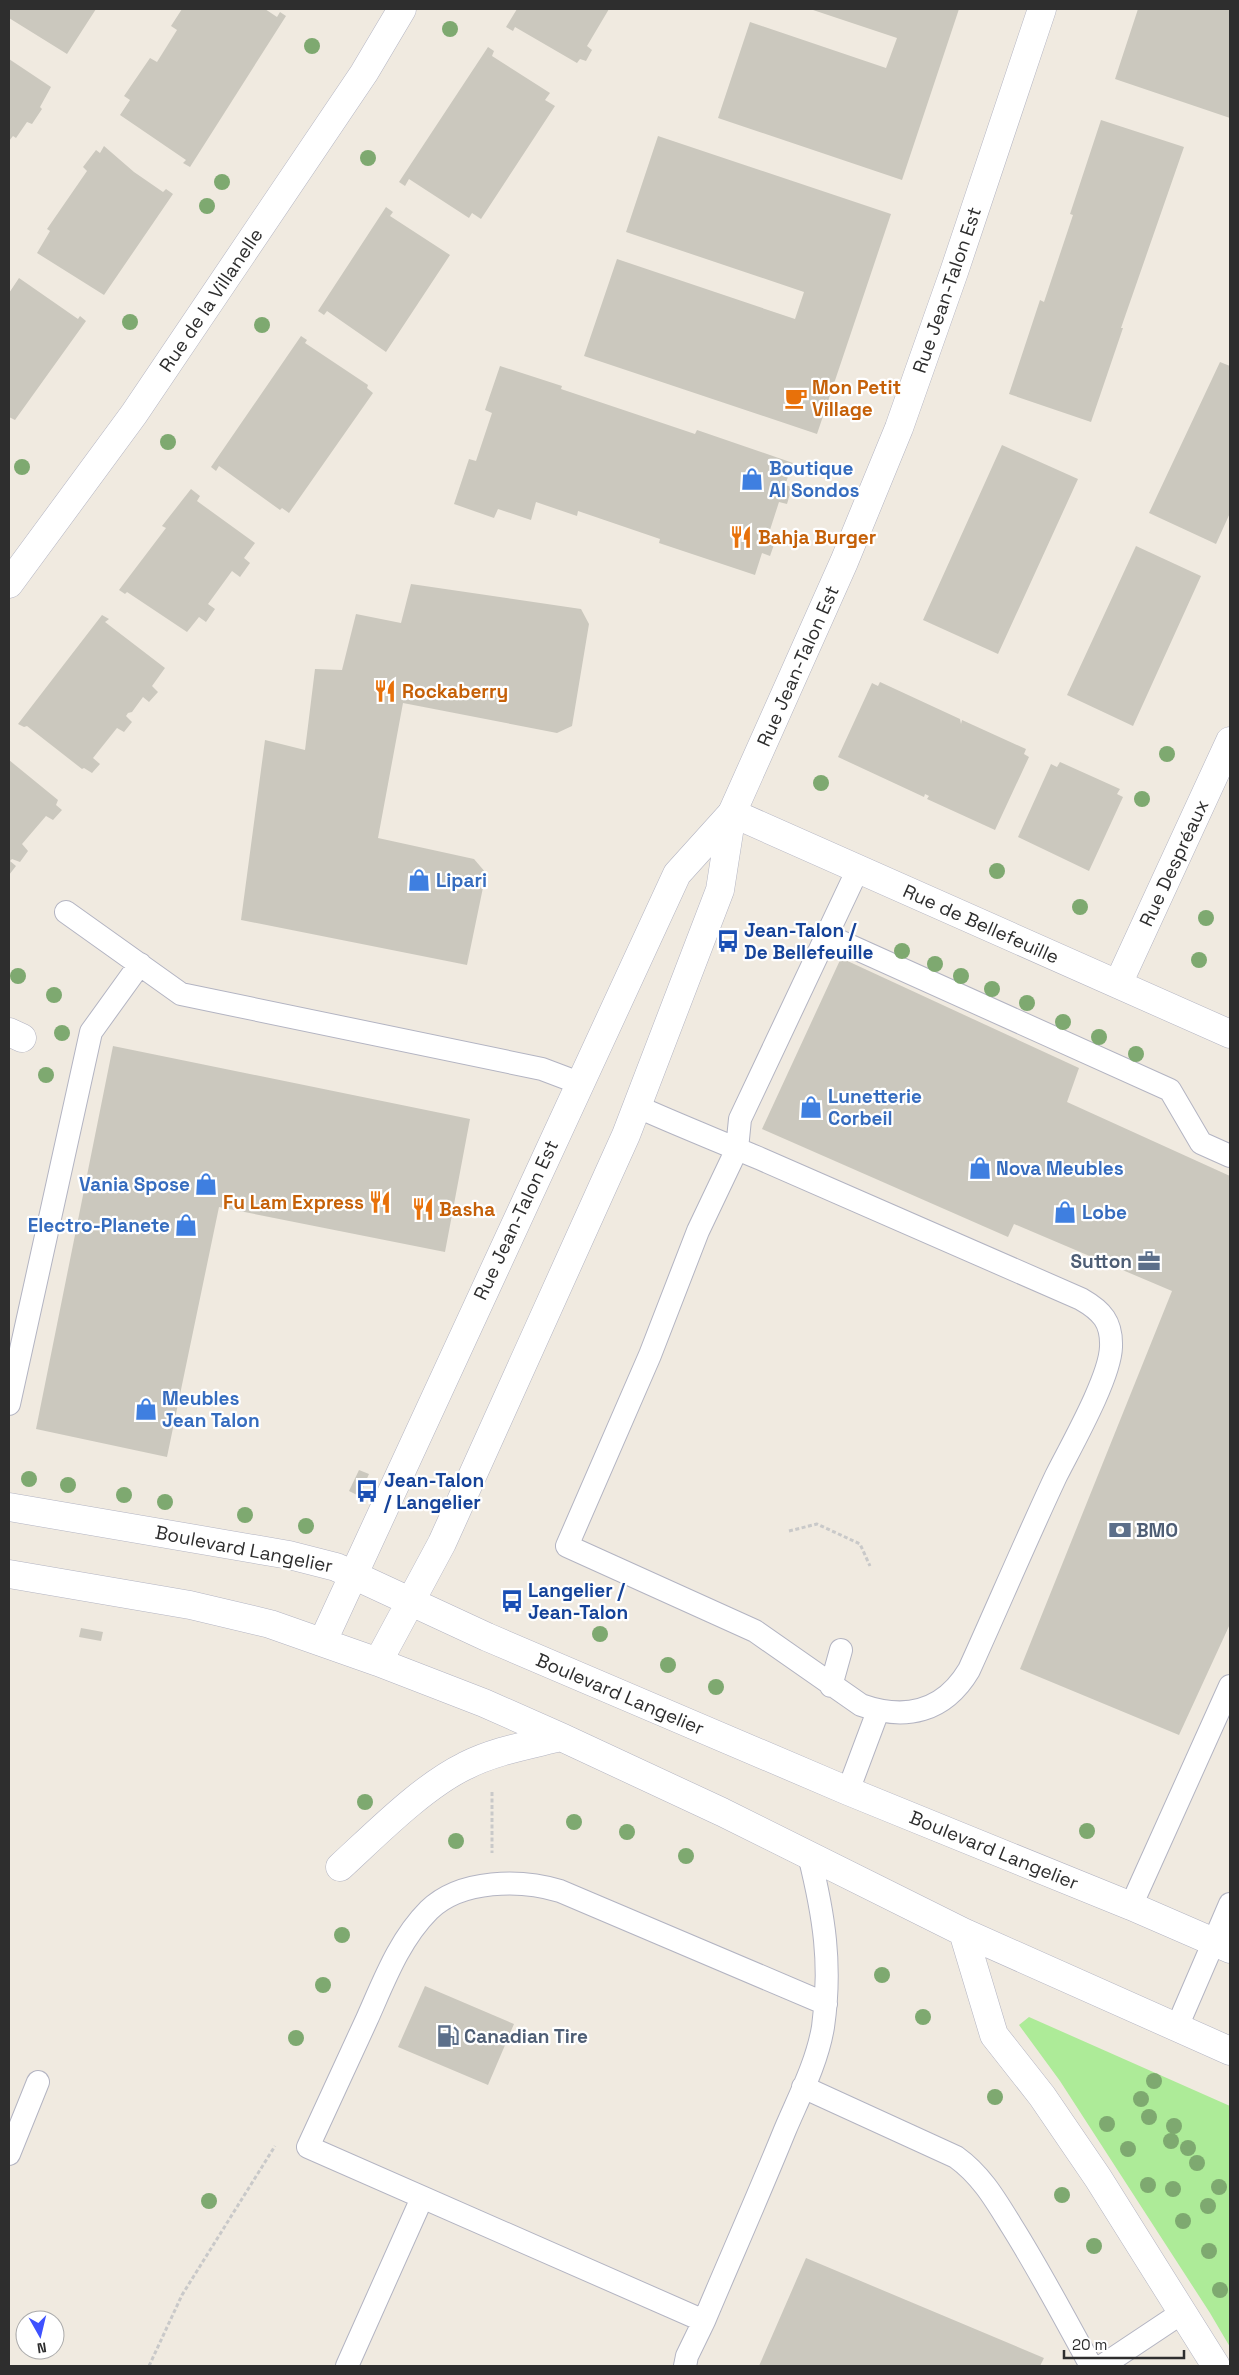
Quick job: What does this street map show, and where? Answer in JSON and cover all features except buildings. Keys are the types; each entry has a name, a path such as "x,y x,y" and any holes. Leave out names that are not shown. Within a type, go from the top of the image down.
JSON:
{"main road":[{"name":"Rue de la Villanelle","path":"9,584 134,414 364,73 402,9"},
{"name":"Rue Jean-Talon Est","path":"378,1662 410,1599 442,1543 595,1206 636,1106 720,890 732,814 844,562 899,428 954,272 1042,9"},
{"name":"Rue Despréaux","path":"1118,984 1230,741"},
{"name":"Rue Jean-Talon Est","path":"323,1641 677,874 732,814"},
{"name":"Rue de Bellefeuille","path":"732,814 1230,1034"},
{"name":"Boulevard Langelier","path":"9,1507 289,1555 336,1567 410,1599 487,1637 848,1791 1131,1906 1222,1946"},
{"path":"9,1574 190,1605 270,1624 323,1641 484,1703 561,1737 810,1855 963,1932 1230,2051"},
{"path":"340,1867 441,1780 466,1765 561,1737"},
{"path":"963,1932 994,2035 1042,2096 1087,2162 1216,2366"}],"lane":[{"path":"636,1106 736,1149 1082,1299 1097,1308 1107,1321 1111,1336 1109,1363 1098,1390 1038,1515 969,1670 960,1684 948,1696 932,1706 917,1712 878,1711 861,1705 831,1686 755,1631 567,1546 650,1355 698,1231 736,1149 740,1119 858,869"},
{"path":"66,912 181,994 542,1069 579,1083"},
{"path":"826,935 1170,1090 1201,1143 1230,1156"},
{"path":"9,1404 87,1048 99,1019 140,964"},
{"path":"831,1686 841,1650"},
{"path":"1131,1906 1230,1686"},
{"path":"848,1791 878,1711"},
{"path":"685,2366 687,2356 704,2321 804,2087 822,2030 826,2004 827,1941 810,1855"},
{"path":"704,2321 308,2147 396,1954 430,1909 447,1899 490,1884 539,1885 560,1892 826,2004"},
{"path":"1177,2027 1222,1946 1230,1904"},
{"path":"9,2154 38,2082"},
{"path":"804,2087 956,2158 973,2170 988,2188 1031,2256 1091,2366"},
{"path":"347,2366 422,2198"},
{"path":"1102,2366 1183,2312"}],"path":[{"path":"789,1532 817,1524 860,1544 870,1566"}],"green space":[{"path":"1029,2017 1230,2106 1230,2347 1060,2081 1019,2025"}],"place":[{"name":"Mon Petit Village","path":"796,398"},
{"name":"Boutique Al Sondos","path":"752,479"},
{"name":"Bahja Burger","path":"741,537"},
{"name":"Rockaberry","path":"385,691"},
{"name":"Lipari","path":"419,880"},
{"name":"Jean-Talon / De Bellefeuille","path":"728,941"},
{"name":"Lunetterie Corbeil","path":"811,1107"},
{"name":"Nova Meubles","path":"980,1168"},
{"name":"Vania Spose","path":"206,1184"},
{"name":"Fu Lam Express","path":"380,1202"},
{"name":"Basha","path":"423,1209"},
{"name":"Lobe","path":"1065,1212"},
{"name":"Electro-Planete","path":"186,1225"},
{"name":"Sutton","path":"1149,1261"},
{"name":"Meubles Jean Talon","path":"146,1409"},
{"name":"Jean-Talon / Langelier","path":"367,1491"},
{"name":"BMO","path":"1120,1530"},
{"name":"Langelier / Jean-Talon","path":"512,1601"},
{"name":"Canadian Tire","path":"448,2036"}]}
